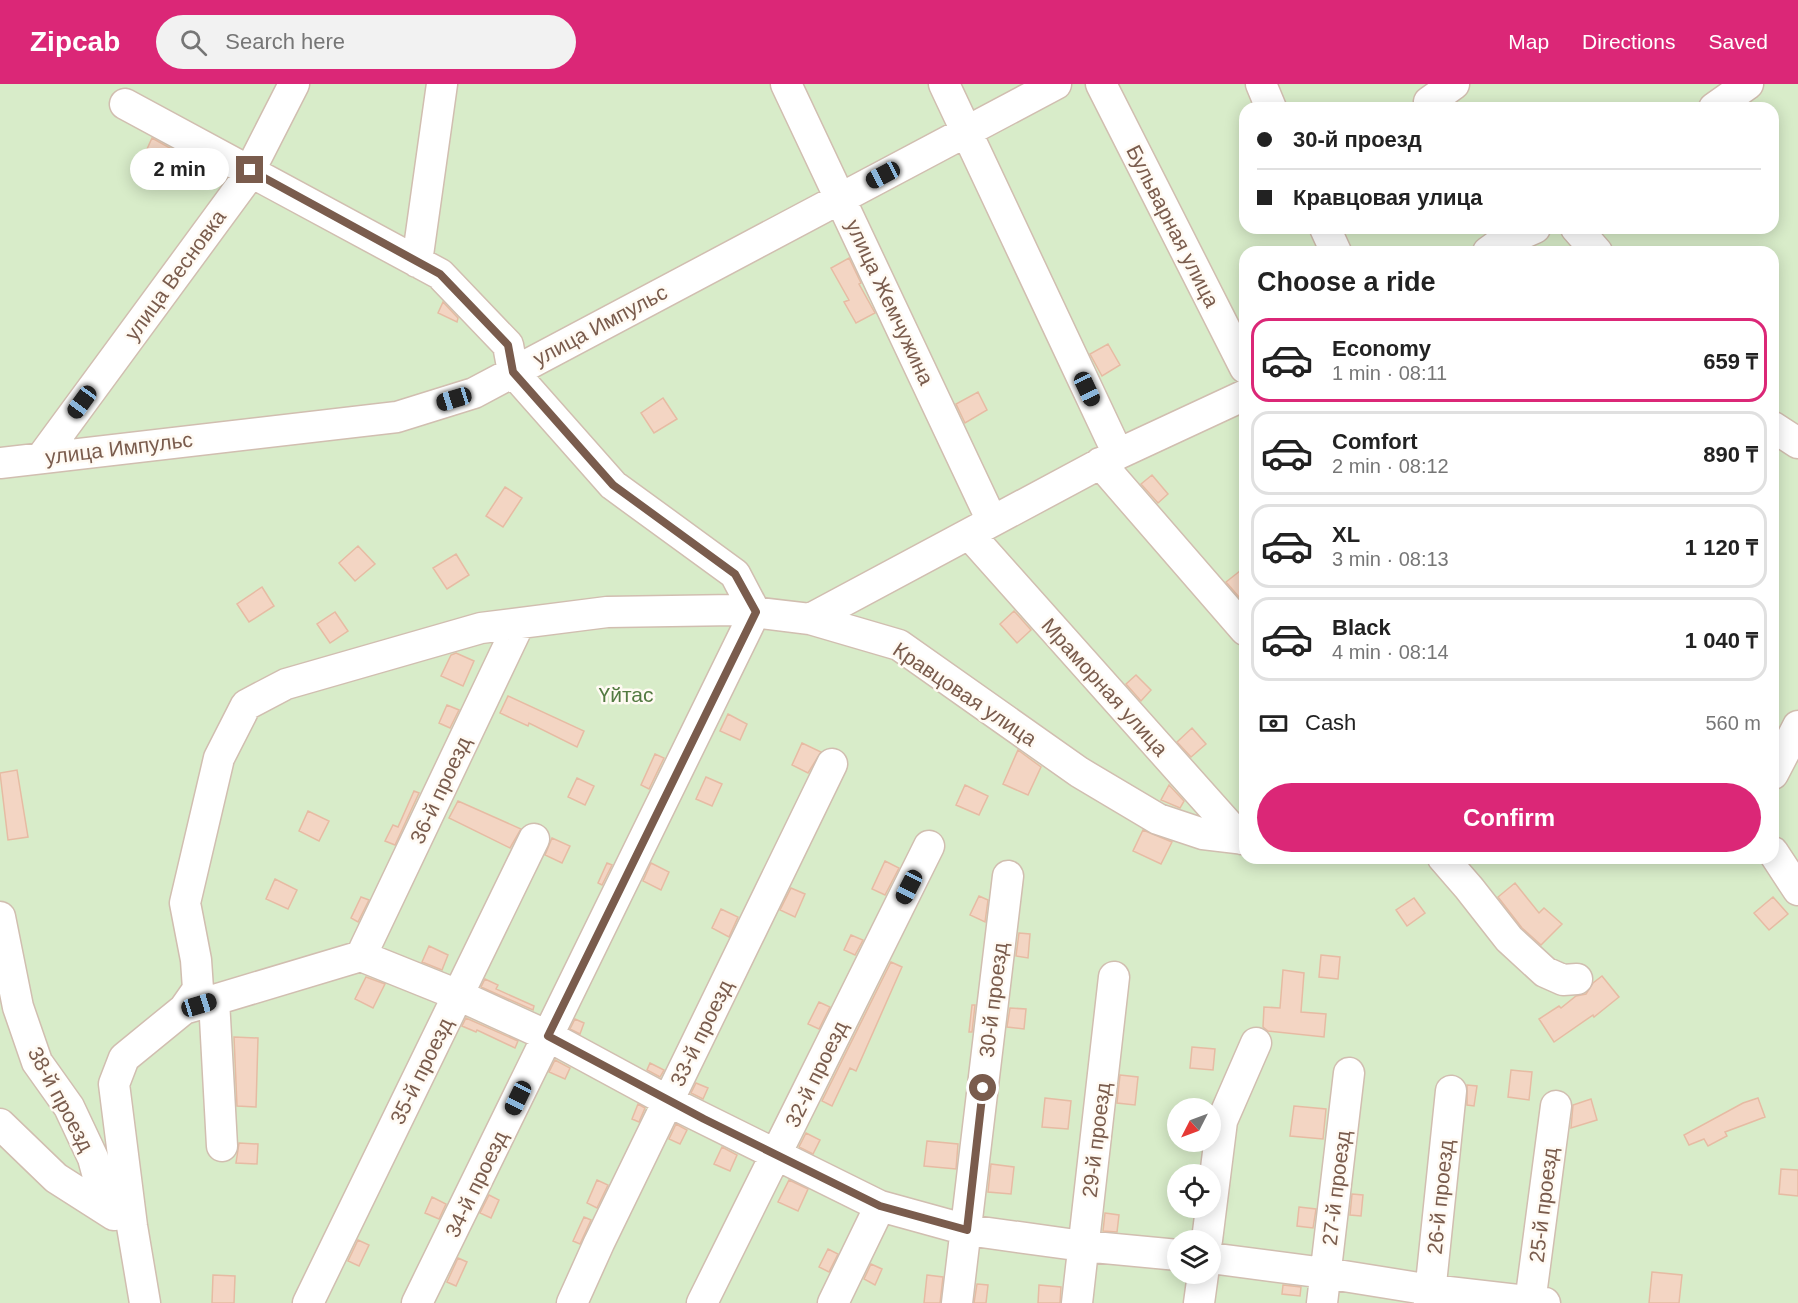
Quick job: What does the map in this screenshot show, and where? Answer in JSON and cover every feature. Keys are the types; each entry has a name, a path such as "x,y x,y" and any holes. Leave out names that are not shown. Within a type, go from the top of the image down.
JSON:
{"street":[{"name":"улица Весновка","path":"42,457 244,182 294,84"},
{"path":"417,262 442,84"},
{"name":"улица Жемчужина","path":"786,84 841,197 980,528"},
{"path":"944,84 967,131 1109,459 1239,622"},
{"name":"улица Импульс","path":"0,463 397,417 474,393 1056,84"},
{"name":"Бульварная улица","path":"1101,84 1239,356"},
{"path":"1261,84 1268,102"},
{"path":"1427,98 1454,84"},
{"path":"1722,102 1748,84"},
{"path":"125,104 440,274 508,345 513,372 613,485 735,574 756,612"},
{"path":"1493,241 1516,234"},
{"path":"1581,234 1592,246"},
{"path":"810,620 1109,459 1239,398"},
{"name":"Мраморная улица","path":"980,528 1239,834"},
{"name":"Кравцовая улица","path":"184,1009 198,989 196,960 185,903 219,758 246,705 286,684 481,628 608,612 735,609 810,620 899,645 1079,772 1158,819 1203,834 1239,838"},
{"name":"34-й проезд","path":"417,1303 756,612"},
{"name":"36-й проезд","path":"361,956 519,624"},
{"path":"1779,762 1798,726"},
{"name":"33-й проезд","path":"572,1303 598,1243 832,764"},
{"name":"35-й проезд","path":"308,1303 534,839"},
{"name":"32-й проезд","path":"702,1303 929,846"},
{"path":"1779,861 1798,890"},
{"path":"1448,864 1509,939 1545,972 1563,980 1577,979"},
{"name":"30-й проезд","path":"957,1303 1008,876"},
{"name":"38-й проезд","path":"0,917 18,1007 37,1062 69,1107 93,1158 106,1210"},
{"path":"145,1303 132,1226 114,1084 124,1058 184,1009 361,956 458,995 548,1036 668,1101 880,1206 967,1230 1083,1246 1167,1254"},
{"name":"29-й проезд","path":"1077,1303 1114,977"},
{"path":"214,1000 222,1146"},
{"path":"1208,1230 1222,1121 1256,1043"},
{"name":"27-й проезд","path":"1322,1303 1350,1073"},
{"name":"26-й проезд","path":"1430,1297 1451,1091"},
{"name":"25-й проезд","path":"1535,1302 1556,1106"},
{"path":"0,1124 56,1178 132,1226"},
{"path":"833,1303 880,1206"},
{"path":"1221,1259 1325,1273 1430,1297 1535,1302"},
{"path":"1199,1303 1202,1284"}],"green space":[{"name":"Үйтас","path":"0,84 1798,84 1798,1303 0,1303"}],"building":[{"path":"152,138 170,148 160,167 143,158"},
{"path":"849,258 861,283 859,284 875,313 856,323 844,302 849,300 831,268"},
{"path":"443,302 458,318 457,322 438,313"},
{"path":"1108,344 1120,365 1102,376 1090,354"},
{"path":"978,392 987,410 965,423 956,404"},
{"path":"663,398 677,419 654,433 641,413"},
{"path":"1152,475 1168,494 1158,503 1141,484"},
{"path":"505,487 522,498 503,527 486,516"},
{"path":"358,546 375,564 355,581 339,563"},
{"path":"456,554 469,575 447,589 433,568"},
{"path":"1239,572 1239,597 1226,582"},
{"path":"262,587 274,606 249,622 237,604"},
{"path":"1014,611 1031,630 1017,643 1000,624"},
{"path":"335,612 348,631 330,643 317,624"},
{"path":"456,653 474,661 463,686 441,676 451,655"},
{"path":"1136,675 1151,690 1141,701 1126,684"},
{"path":"508,696 584,731 577,747 529,723 528,726 500,713"},
{"path":"447,705 459,710 450,728 439,723"},
{"path":"728,714 747,724 740,740 720,731"},
{"path":"1192,728 1206,744 1191,757 1177,742"},
{"path":"802,743 821,752 808,773 792,765"},
{"path":"1018,750 1041,767 1028,795 1003,784"},
{"path":"655,754 664,758 649,789 641,785"},
{"path":"17,770 28,837 8,840 0,773"},
{"path":"706,777 722,784 712,806 696,799"},
{"path":"577,778 594,786 585,805 568,797"},
{"path":"965,785 988,796 979,815 956,805"},
{"path":"1169,785 1184,801 1180,808 1161,800"},
{"path":"414,791 419,793 395,845 385,841 393,825 398,827"},
{"path":"458,801 521,829 510,848 449,818"},
{"path":"308,811 329,821 319,841 299,831"},
{"path":"1143,830 1172,842 1161,864 1133,851"},
{"path":"552,838 570,846 562,863 545,855"},
{"path":"885,861 899,868 885,895 872,889"},
{"path":"607,863 612,865 602,885 598,883"},
{"path":"651,863 669,872 661,890 643,881"},
{"path":"275,879 297,890 288,909 266,899"},
{"path":"1515,883 1539,913 1544,908 1562,924 1541,945 1522,928 1498,897"},
{"path":"791,888 805,894 795,917 780,910"},
{"path":"979,896 988,900 985,922 970,915"},
{"path":"361,897 369,900 358,922 351,918"},
{"path":"1773,897 1788,914 1769,930 1754,913"},
{"path":"1414,898 1425,913 1407,926 1396,910"},
{"path":"721,909 738,917 729,937 712,928"},
{"path":"1019,933 1030,934 1028,958 1016,956"},
{"path":"851,935 863,940 855,955 844,950"},
{"path":"429,946 448,955 442,970 422,962"},
{"path":"1321,955 1340,957 1338,979 1319,977"},
{"path":"891,962 902,967 856,1071 850,1068 832,1106 822,1101"},
{"path":"1283,970 1304,973 1301,1012 1326,1014 1324,1037 1268,1031 1263,1027 1264,1007 1280,1008"},
{"path":"1602,976 1619,997 1594,1017 1593,1015 1554,1042 1539,1019 1559,1006 1561,1008 1576,996 1586,994 1593,983"},
{"path":"366,977 385,984 373,1008 355,999"},
{"path":"485,979 498,985 496,989 534,1006 533,1010 481,987"},
{"path":"819,1002 830,1007 819,1029 808,1024"},
{"path":"972,1005 975,1005 972,1032 969,1032"},
{"path":"1010,1008 1026,1009 1024,1029 1007,1027"},
{"path":"466,1018 518,1041 515,1048 477,1030 476,1032 462,1026"},
{"path":"575,1019 584,1023 580,1034 570,1029"},
{"path":"234,1037 258,1038 256,1107 237,1106"},
{"path":"1192,1047 1215,1049 1213,1070 1190,1068"},
{"path":"555,1060 570,1068 565,1079 549,1072"},
{"path":"650,1063 664,1070 660,1077 647,1070"},
{"path":"1511,1070 1532,1072 1529,1100 1508,1097"},
{"path":"1120,1075 1138,1077 1135,1105 1117,1103"},
{"path":"696,1083 708,1088 703,1099 691,1093"},
{"path":"1467,1085 1477,1086 1474,1106 1467,1105"},
{"path":"1045,1098 1071,1101 1068,1129 1042,1127"},
{"path":"1758,1098 1765,1117 1725,1132 1727,1136 1708,1146 1704,1139 1689,1145 1684,1135 1743,1103"},
{"path":"1591,1099 1597,1120 1571,1128 1573,1105"},
{"path":"638,1104 645,1108 639,1122 632,1119"},
{"path":"1294,1106 1326,1109 1323,1139 1290,1136"},
{"path":"676,1124 687,1130 680,1144 669,1139"},
{"path":"806,1133 820,1140 813,1154 799,1147"},
{"path":"927,1141 958,1144 956,1169 924,1166"},
{"path":"239,1143 258,1144 257,1164 236,1163"},
{"path":"722,1147 737,1155 730,1171 714,1164"},
{"path":"991,1164 1014,1167 1011,1194 988,1192"},
{"path":"1781,1169 1798,1170 1798,1196 1779,1194"},
{"path":"597,1180 608,1185 597,1208 587,1203"},
{"path":"789,1180 808,1189 798,1211 778,1202"},
{"path":"1352,1194 1363,1195 1361,1216 1350,1215"},
{"path":"489,1195 499,1200 491,1218 480,1213"},
{"path":"432,1197 446,1204 439,1219 425,1213"},
{"path":"1299,1207 1316,1209 1313,1228 1297,1226"},
{"path":"1105,1213 1119,1215 1117,1232 1103,1231"},
{"path":"584,1217 591,1220 580,1244 573,1241"},
{"path":"358,1240 369,1245 359,1266 348,1261"},
{"path":"828,1249 838,1254 829,1272 819,1267"},
{"path":"458,1258 467,1262 456,1286 447,1282"},
{"path":"871,1264 882,1269 875,1285 864,1279"},
{"path":"1652,1272 1682,1275 1679,1303 1649,1303"},
{"path":"213,1275 235,1276 234,1303 212,1303"},
{"path":"927,1275 943,1277 940,1303 924,1303"},
{"path":"977,1284 988,1285 986,1303 974,1303"},
{"path":"1039,1285 1061,1287 1060,1303 1038,1303"},
{"path":"1283,1285 1301,1287 1300,1296 1282,1294"}],"route":[{"path":"250,170 440,274 508,345 513,372 613,485 735,574 756,612 548,1036 668,1101 880,1206 967,1230 983,1088"}]}
